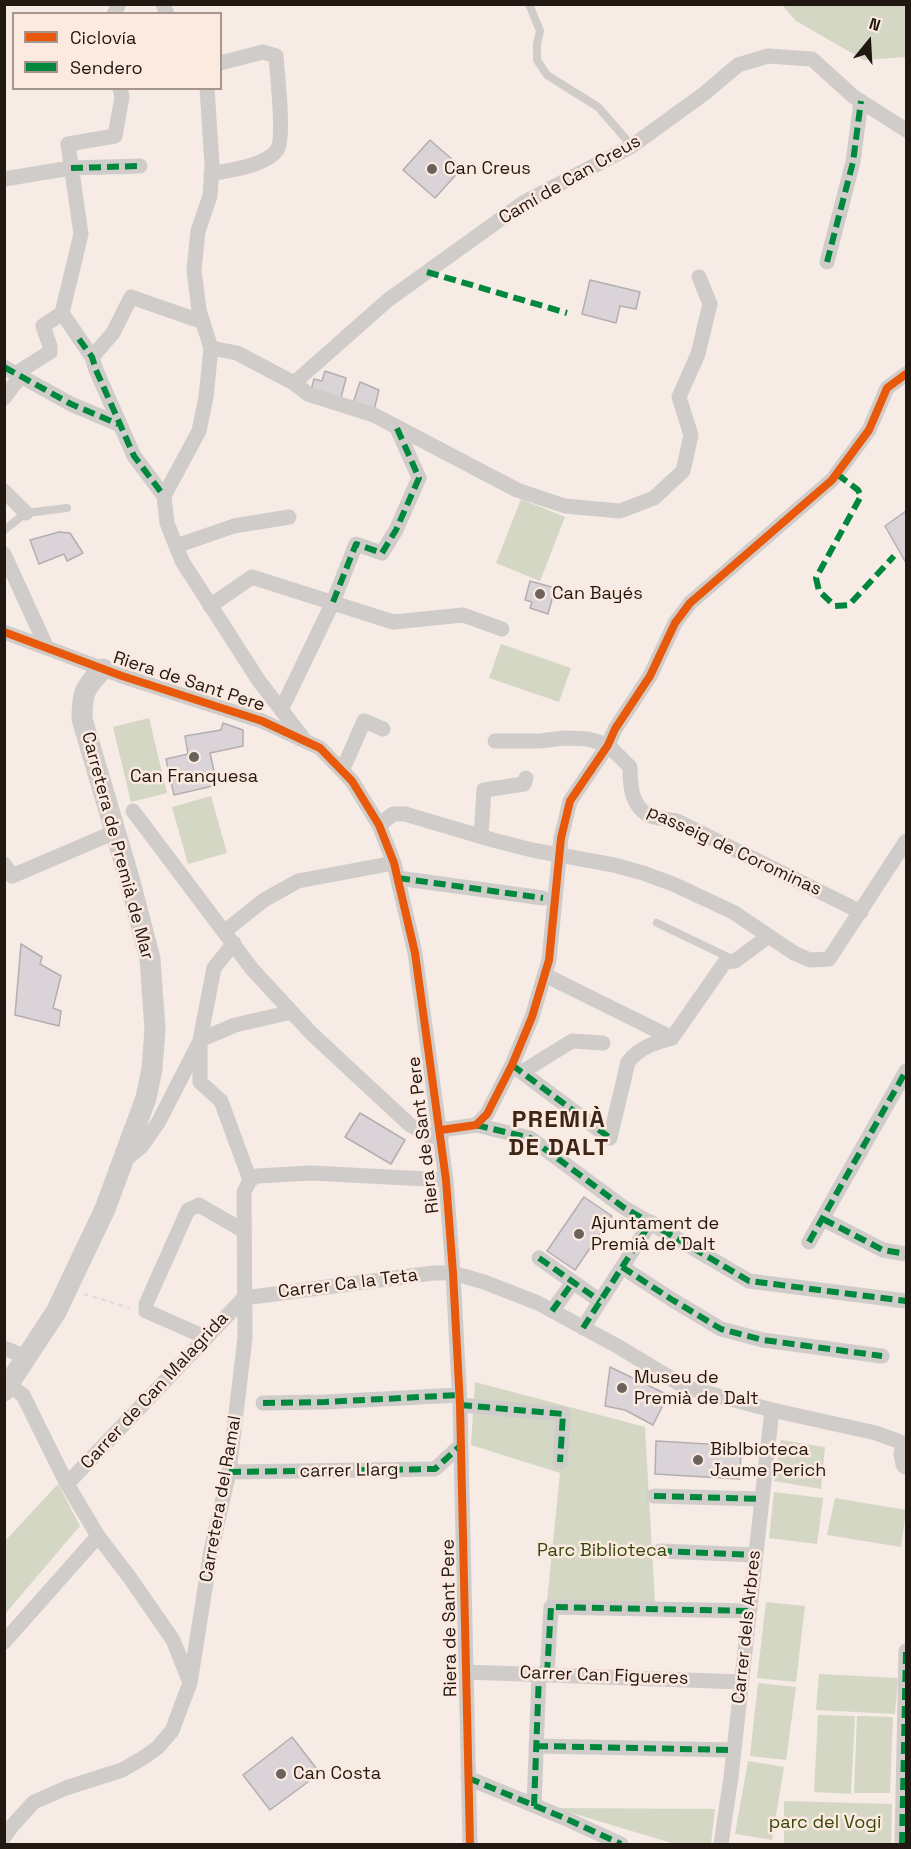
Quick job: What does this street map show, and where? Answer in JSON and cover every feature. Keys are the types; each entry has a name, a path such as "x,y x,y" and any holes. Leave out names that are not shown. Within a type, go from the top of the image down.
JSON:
{"street":[{"path":"211,174 257,163 270,157 278,149 281,135 276,56 263,52 222,62"},
{"name":"Camí de Can Creus","path":"294,383 388,300 523,203 632,146 705,93 738,65 768,56 812,59 861,101 906,130"},
{"path":"4,398 13,373 50,352 43,326 62,313 81,234 68,144 115,136 122,97 120,90"},
{"path":"164,496 199,431 206,397 211,348 199,310 194,270 198,231 210,196 207,90"},
{"path":"827,262 853,162 861,101"},
{"path":"4,179 71,168 140,166"},
{"path":"211,348 237,353 294,383 308,394 374,415 517,490 564,506 620,512 654,498 683,471 691,435 679,397 698,354 710,304 699,277"},
{"path":"92,357 113,333 131,297 203,322"},
{"path":"62,313 92,357 118,424 134,456 164,496 167,523 182,561 259,681 305,741"},
{"path":"13,373 71,404 118,424"},
{"path":"476,1125 487,1114 517,1069 545,975 549,960 563,823 570,801 608,745 615,729 650,676 675,623 690,603 832,480 869,430 886,388 906,374"},
{"path":"281,710 333,602 356,544 382,553 396,530 419,478 396,426"},
{"path":"4,491 26,513"},
{"path":"176,546 234,526 289,517"},
{"path":"4,554 46,648"},
{"path":"210,606 252,577 393,621 463,615 502,629"},
{"name":"Riera de Sant Pere","path":"6,637 46,648 262,722 320,748 352,781 379,825 396,870 415,953 446,1180 460,1400 470,1845"},
{"name":"Carretera de Premià de Mar","path":"6,1385 56,1312 105,1209 146,1098 155,1029 150,959 82,719 82,697 91,681 103,669"},
{"path":"342,771 364,721 383,729"},
{"path":"495,741 539,741 565,738 588,739 608,745"},
{"name":"passeig de Corominas","path":"608,745 630,767 630,784 636,803 649,815 676,821 861,912"},
{"path":"481,836 484,790 524,784 526,778"},
{"path":"133,811 252,969 328,1050 410,1125 428,1135 476,1125 530,1138 623,1207 749,1281 906,1301"},
{"path":"379,825 393,814 405,814 532,850 614,865 673,884 733,912 810,960 830,959 906,841"},
{"path":"4,864 12,876 115,832"},
{"path":"446,1180 311,1173 257,1176 250,1179 221,1101 200,1082 200,1040 214,968 229,937 264,900 298,880 396,870 543,898"},
{"path":"517,1069 610,1138 628,1062 633,1055 648,1044 672,1038 725,962 735,961 769,936"},
{"path":"545,975 672,1038"},
{"path":"123,1162 141,1147 158,1123 200,1040 235,1025 292,1012"},
{"path":"517,1069 572,1041 603,1043"},
{"path":"809,1242 906,1071"},
{"name":"Carretera del Ramal","path":"4,1837 34,1802 66,1788 122,1770 157,1748 172,1731 190,1683 211,1551 229,1472 245,1338 244,1192 250,1179"},
{"path":"205,1337 146,1311 146,1304 188,1210 199,1205 244,1231"},
{"path":"823,1219 883,1250 906,1254"},
{"path":"583,1328 651,1222"},
{"path":"539,1258 600,1301"},
{"path":"622,1267 721,1329 764,1340 882,1356"},
{"name":"Carrer Ca la Teta","path":"244,1298 433,1273 453,1273 484,1282 538,1303 619,1347 685,1387 772,1410 876,1433 906,1445"},
{"path":"552,1311 573,1282"},
{"name":"Carrer de Can Malagrida","path":"67,1484 244,1298"},
{"path":"4,1348 28,1354"},
{"path":"6,1385 23,1395 67,1484 98,1536 173,1640 190,1683"},
{"path":"263,1403 460,1400 563,1414 560,1462"},
{"name":"Carrer dels Arbres","path":"721,1845 734,1750 772,1410"},
{"name":"carrer Llarg","path":"229,1472 435,1469 461,1445"},
{"path":"906,1445 904,1454 906,1464"},
{"path":"654,1496 761,1499"},
{"path":"4,1642 98,1536"},
{"path":"660,1551 755,1556"},
{"path":"534,1806 536,1746 551,1607 749,1611"},
{"path":"902,1845 906,1651"},
{"name":"Carrer Can Figueres","path":"466,1672 741,1682"},
{"path":"536,1746 734,1750"},
{"path":"468,1778 621,1845"}],"lane":[{"path":"529,4 540,31 537,60 547,75 598,107 632,146"},
{"path":"4,530 26,513 67,508"},
{"path":"657,923 735,961"}],"path":[{"path":"67,1289 108,1303 146,1311"}],"green space":[{"path":"782,5 906,5 906,57 864,60 796,21"},
{"path":"521,499 565,517 540,581 496,563"},
{"path":"501,644 571,668 559,702 489,678"},
{"path":"149,718 167,793 131,802 113,727"},
{"path":"211,796 227,853 188,864 172,807"},
{"name":"Parc Biblioteca","path":"475,1382 645,1427 655,1604 547,1601 560,1473 471,1445"},
{"path":"781,1440 825,1447 821,1489 774,1481"},
{"path":"58,1484 80,1526 5,1614 5,1541"},
{"path":"774,1492 823,1498 817,1544 769,1538"},
{"path":"835,1498 906,1510 901,1547 827,1535"},
{"path":"766,1602 805,1606 796,1682 757,1678"},
{"path":"819,1674 898,1678 895,1714 816,1710"},
{"path":"758,1683 796,1687 786,1760 750,1756"},
{"path":"818,1715 855,1716 851,1794 814,1792"},
{"path":"857,1716 893,1717 890,1793 854,1793"},
{"path":"748,1761 784,1767 772,1840 735,1834"},
{"name":"parc del Vogi","path":"784,1801 892,1804 891,1844 784,1844"},
{"path":"555,1808 715,1809 711,1844 675,1844"}],"building":[{"name":"Can Creus","path":"430,140 462,168 435,198 403,170"},
{"path":"590,280 640,292 636,309 620,306 616,323 582,314"},
{"path":"325,371 346,378 341,398 311,390 314,379 322,381"},
{"path":"360,382 379,390 374,410 353,403"},
{"path":"906,511 906,563 885,526"},
{"path":"59,532 70,533 83,553 67,561 64,554 39,564 30,540"},
{"name":"Can Bayés","path":"530,581 555,588 548,614 530,608 532,602 525,600"},
{"name":"Can Franquesa","path":"223,723 243,730 243,746 210,753 217,785 174,795 166,759 188,754 185,736 221,730"},
{"path":"21,944 42,957 40,964 61,976 53,1008 61,1011 59,1026 15,1015"},
{"path":"360,1113 405,1140 391,1164 345,1137"},
{"name":"Ajuntament de Premià de Dalt","path":"584,1197 612,1216 575,1270 547,1251"},
{"path":"610,1367 668,1395 653,1425 625,1410 605,1406"},
{"name":"Biblbioteca Jaume Perich","path":"656,1441 741,1446 740,1479 655,1474"},
{"name":"Can Costa","path":"292,1737 320,1773 270,1810 243,1775"}],"marked path":[{"path":"827,262 853,162 861,101"},
{"path":"71,168 140,166"},
{"path":"427,272 567,313"},
{"path":"79,339 92,357 134,456 164,496"},
{"path":"4,367 71,404 118,424"},
{"path":"333,602 356,544 382,553 396,530 419,478 396,426"},
{"path":"837,474 858,490 861,496 816,578 819,591 835,606 849,605 894,556"},
{"path":"398,878 543,898"},
{"path":"512,1065 610,1138"},
{"path":"809,1242 906,1071"},
{"path":"476,1125 530,1138 623,1207 749,1281 906,1301"},
{"path":"823,1219 883,1250 906,1254"},
{"path":"583,1328 651,1222"},
{"path":"539,1258 600,1301"},
{"path":"622,1267 721,1329 763,1340 882,1356"},
{"path":"552,1311 573,1282"},
{"path":"263,1403 459,1395"},
{"path":"460,1405 563,1414 560,1462"},
{"path":"229,1472 435,1469 461,1445"},
{"path":"654,1496 761,1499"},
{"path":"660,1551 755,1555"},
{"path":"547,1674 551,1607 749,1611"},
{"path":"902,1844 906,1651"},
{"path":"534,1806 539,1674"},
{"path":"536,1746 734,1750"},
{"path":"468,1778 621,1844"}],"cycle path":[{"path":"441,1130 476,1125 487,1114 512,1065 532,1017 549,960 561,838 570,801 608,745 615,729 650,676 675,623 690,603 832,480 869,430 887,388 906,374"},
{"path":"4,632 122,676 262,721 320,748 352,781 379,825 394,863 415,953 446,1180 460,1405 470,1844"}],"place":[{"name":"Can Creus","path":"432,169"},
{"name":"Can Bayés","path":"540,594"},
{"name":"Can Franquesa","path":"194,757"},
{"name":"Ajuntament de Premià de Dalt","path":"579,1234"},
{"name":"Museu de Premià de Dalt","path":"622,1388"},
{"name":"Biblbioteca Jaume Perich","path":"698,1460"},
{"name":"Can Costa","path":"281,1774"}],"district":[{"name":"PREMIÀ DE DALT","path":"559,1134"}]}
